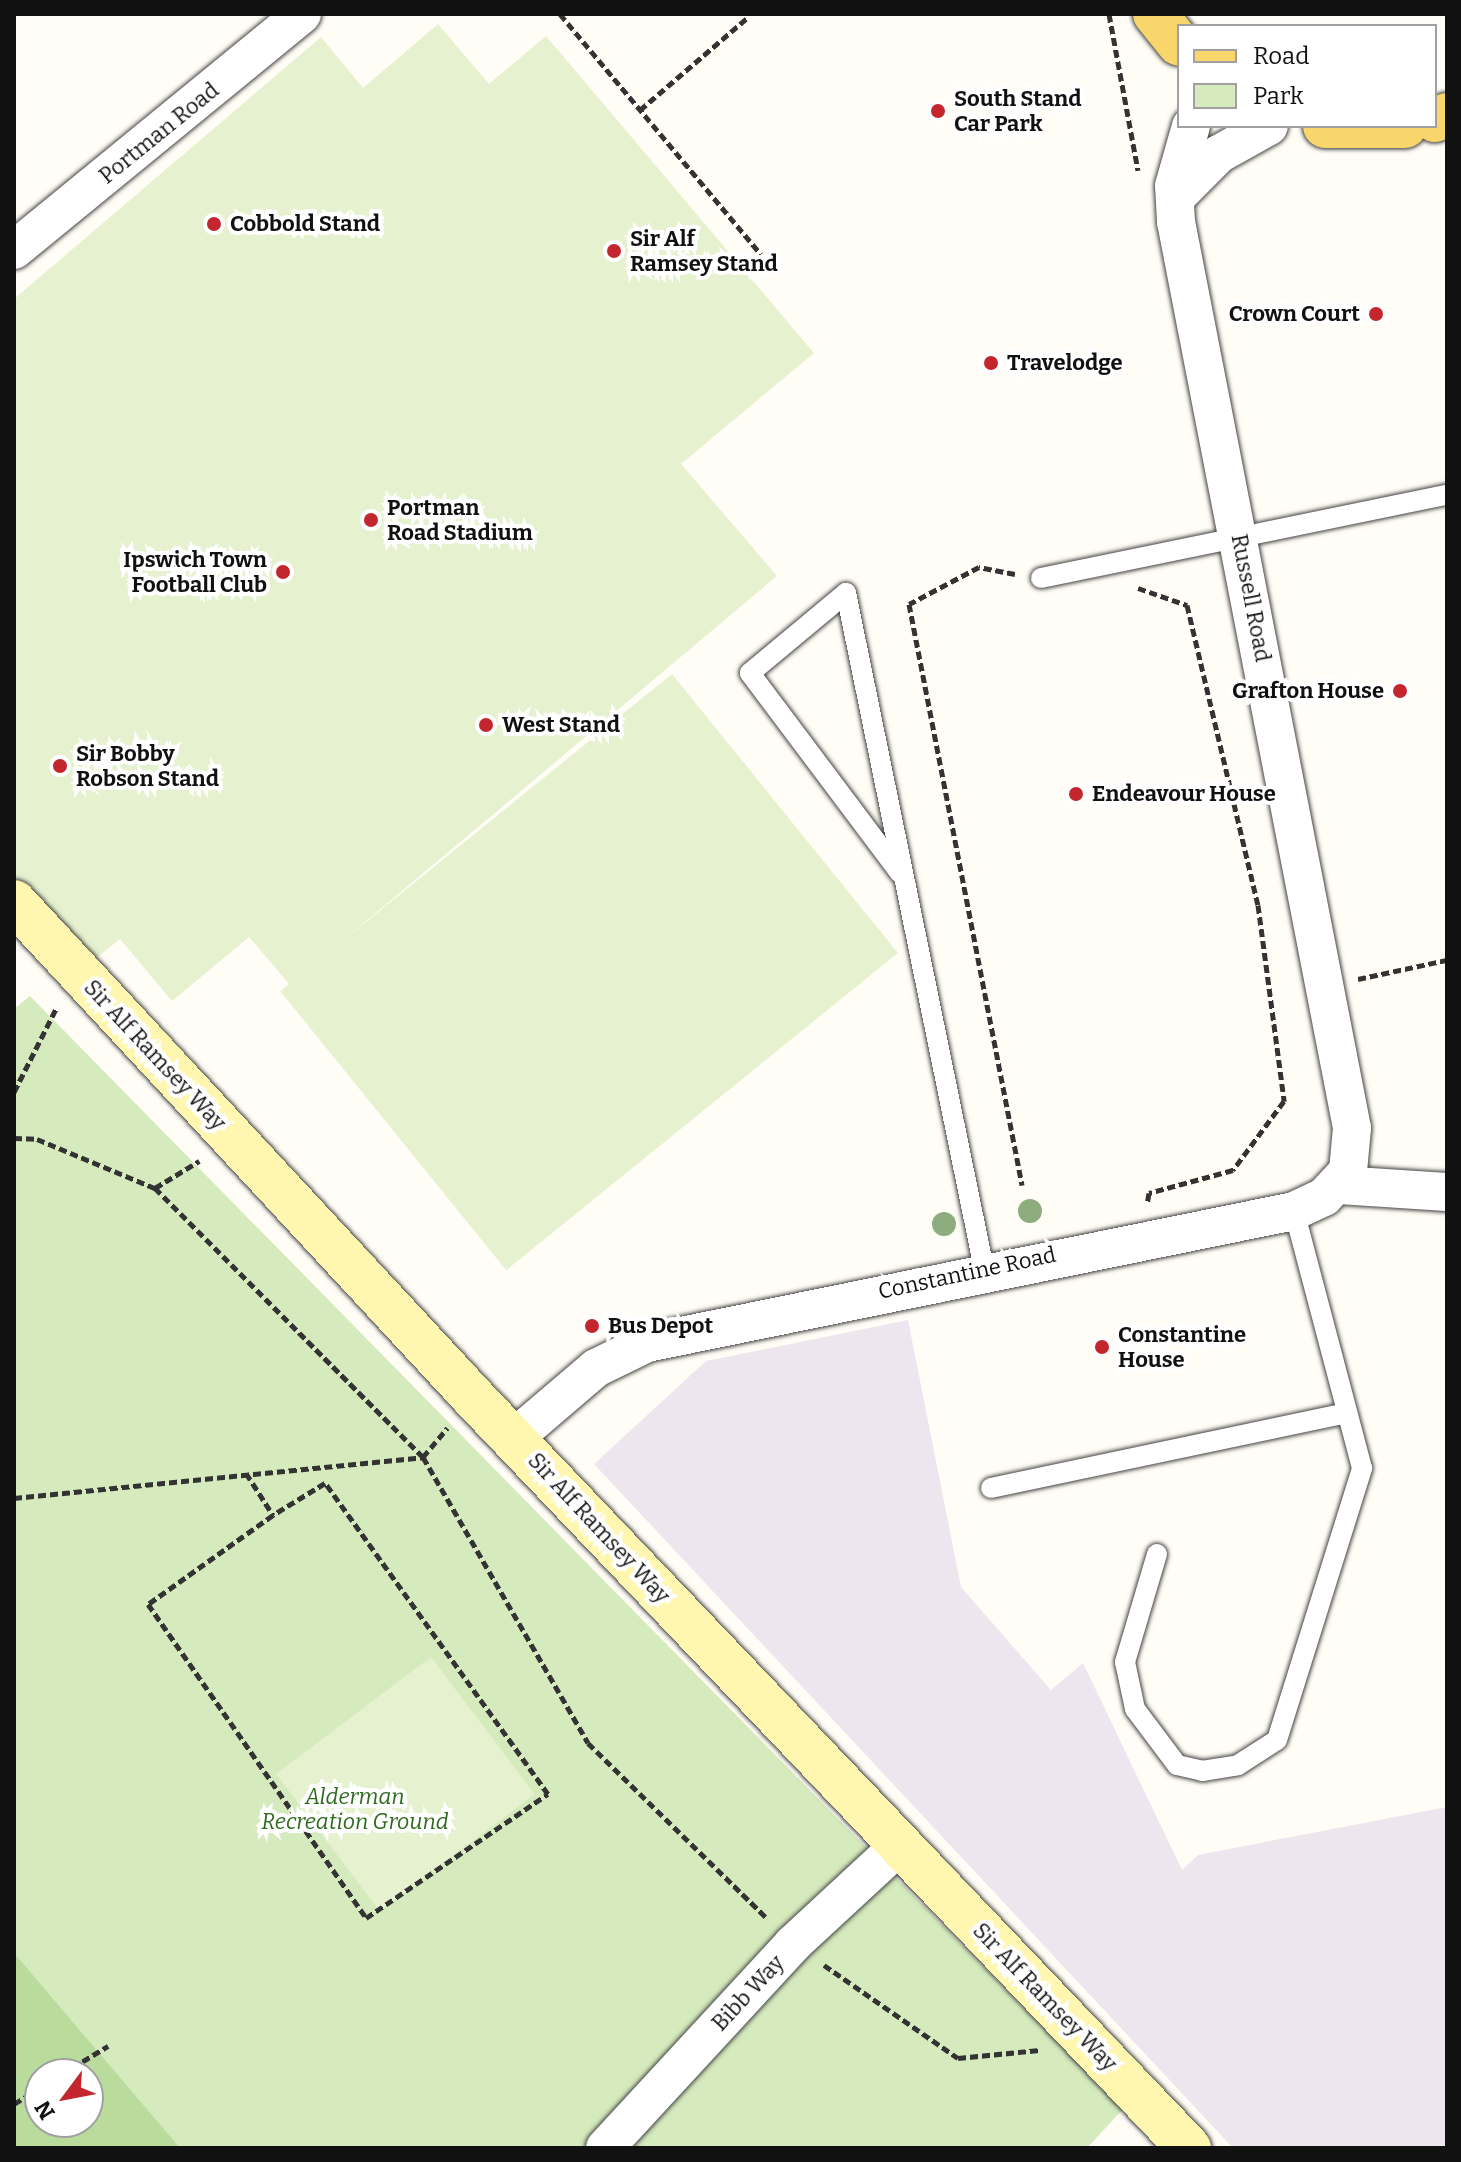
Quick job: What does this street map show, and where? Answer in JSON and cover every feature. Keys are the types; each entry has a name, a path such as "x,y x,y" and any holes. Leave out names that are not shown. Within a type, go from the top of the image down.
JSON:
{"main road":[{"path":"1155,14 1177,42"}],"street":[{"name":"Portman Road","path":"14,250 302,14"},
{"name":"Russell Road","path":"1191,128 1175,198 1355,1146 1339,1185"},
{"path":"1175,198 1219,154 1265,128"},
{"name":"Sir Alf Ramsey Way","path":"20,922 76,970 473,1397 1189,2148"},
{"path":"1339,1185 1447,1192"},
{"name":"Constantine Road","path":"514,1438 622,1351 984,1269 1294,1211 1339,1185"},
{"name":"Bibb Way","path":"605,2148 793,1944 899,1846"}],"lane":[{"path":"1041,578 1239,534 1447,495"},
{"path":"900,873 750,673 846,593 900,873 984,1269"},
{"path":"1157,1554 1125,1662 1135,1709 1177,1765 1202,1771 1238,1765 1277,1740 1362,1468 1294,1211"},
{"path":"991,1488 1347,1413"}],"path":[{"path":"560,14 761,254"},
{"path":"1109,14 1140,182"},
{"path":"640,110 747,18"},
{"path":"1022,1185 909,604 979,567 1041,578"},
{"path":"1132,586 1187,605 1258,905 1284,1101 1233,1170 1149,1193 1144,1237"},
{"path":"1326,986 1447,960"},
{"path":"14,1092 76,970"},
{"path":"14,1138 37,1139 155,1188 423,1457 588,1743 793,1944 958,2058 1093,2046"},
{"path":"155,1188 234,1140"},
{"path":"14,1498 423,1457 473,1397"},
{"path":"246,1473 273,1515"},
{"path":"325,1483 548,1794 366,1918 148,1604 273,1515 325,1483"},
{"path":"88,2058 108,2046"}],"shaded area":[{"path":"908,1320 961,1587 1051,1690 1083,1663 1182,1870 1198,1855 1447,1807 1447,2148 1233,2148 594,1464 706,1361"}],"green space":[{"name":"Portman Road Stadium","path":"438,24 489,84 546,36 814,353 681,464 777,576 290,985 249,937 172,1001 120,939 83,969 14,888 14,299 321,37 363,88"},
{"path":"672,674 898,953 506,1270 280,991"},
{"name":"Alderman Recreation Ground","path":"30,996 1123,2109 1087,2148 14,2148 14,1009"},
{"path":"431,1657 535,1794 380,1911 276,1774"},
{"path":"14,1953 103,2058 24,2058 24,2138 104,2138 104,2059 180,2148 14,2148"}],"place":[{"name":"South Stand Car Park","path":"938,111"},
{"name":"Cobbold Stand","path":"214,224"},
{"name":"Sir Alf Ramsey Stand","path":"614,251"},
{"name":"Crown Court","path":"1376,314"},
{"name":"Travelodge","path":"991,363"},
{"name":"Portman Road Stadium","path":"371,520"},
{"name":"Ipswich Town Football Club","path":"283,572"},
{"name":"Grafton House","path":"1400,691"},
{"name":"West Stand","path":"486,725"},
{"name":"Sir Bobby Robson Stand","path":"60,766"},
{"name":"Endeavour House","path":"1076,794"},
{"name":"Bus Depot","path":"592,1326"},
{"name":"Constantine House","path":"1102,1347"}]}
